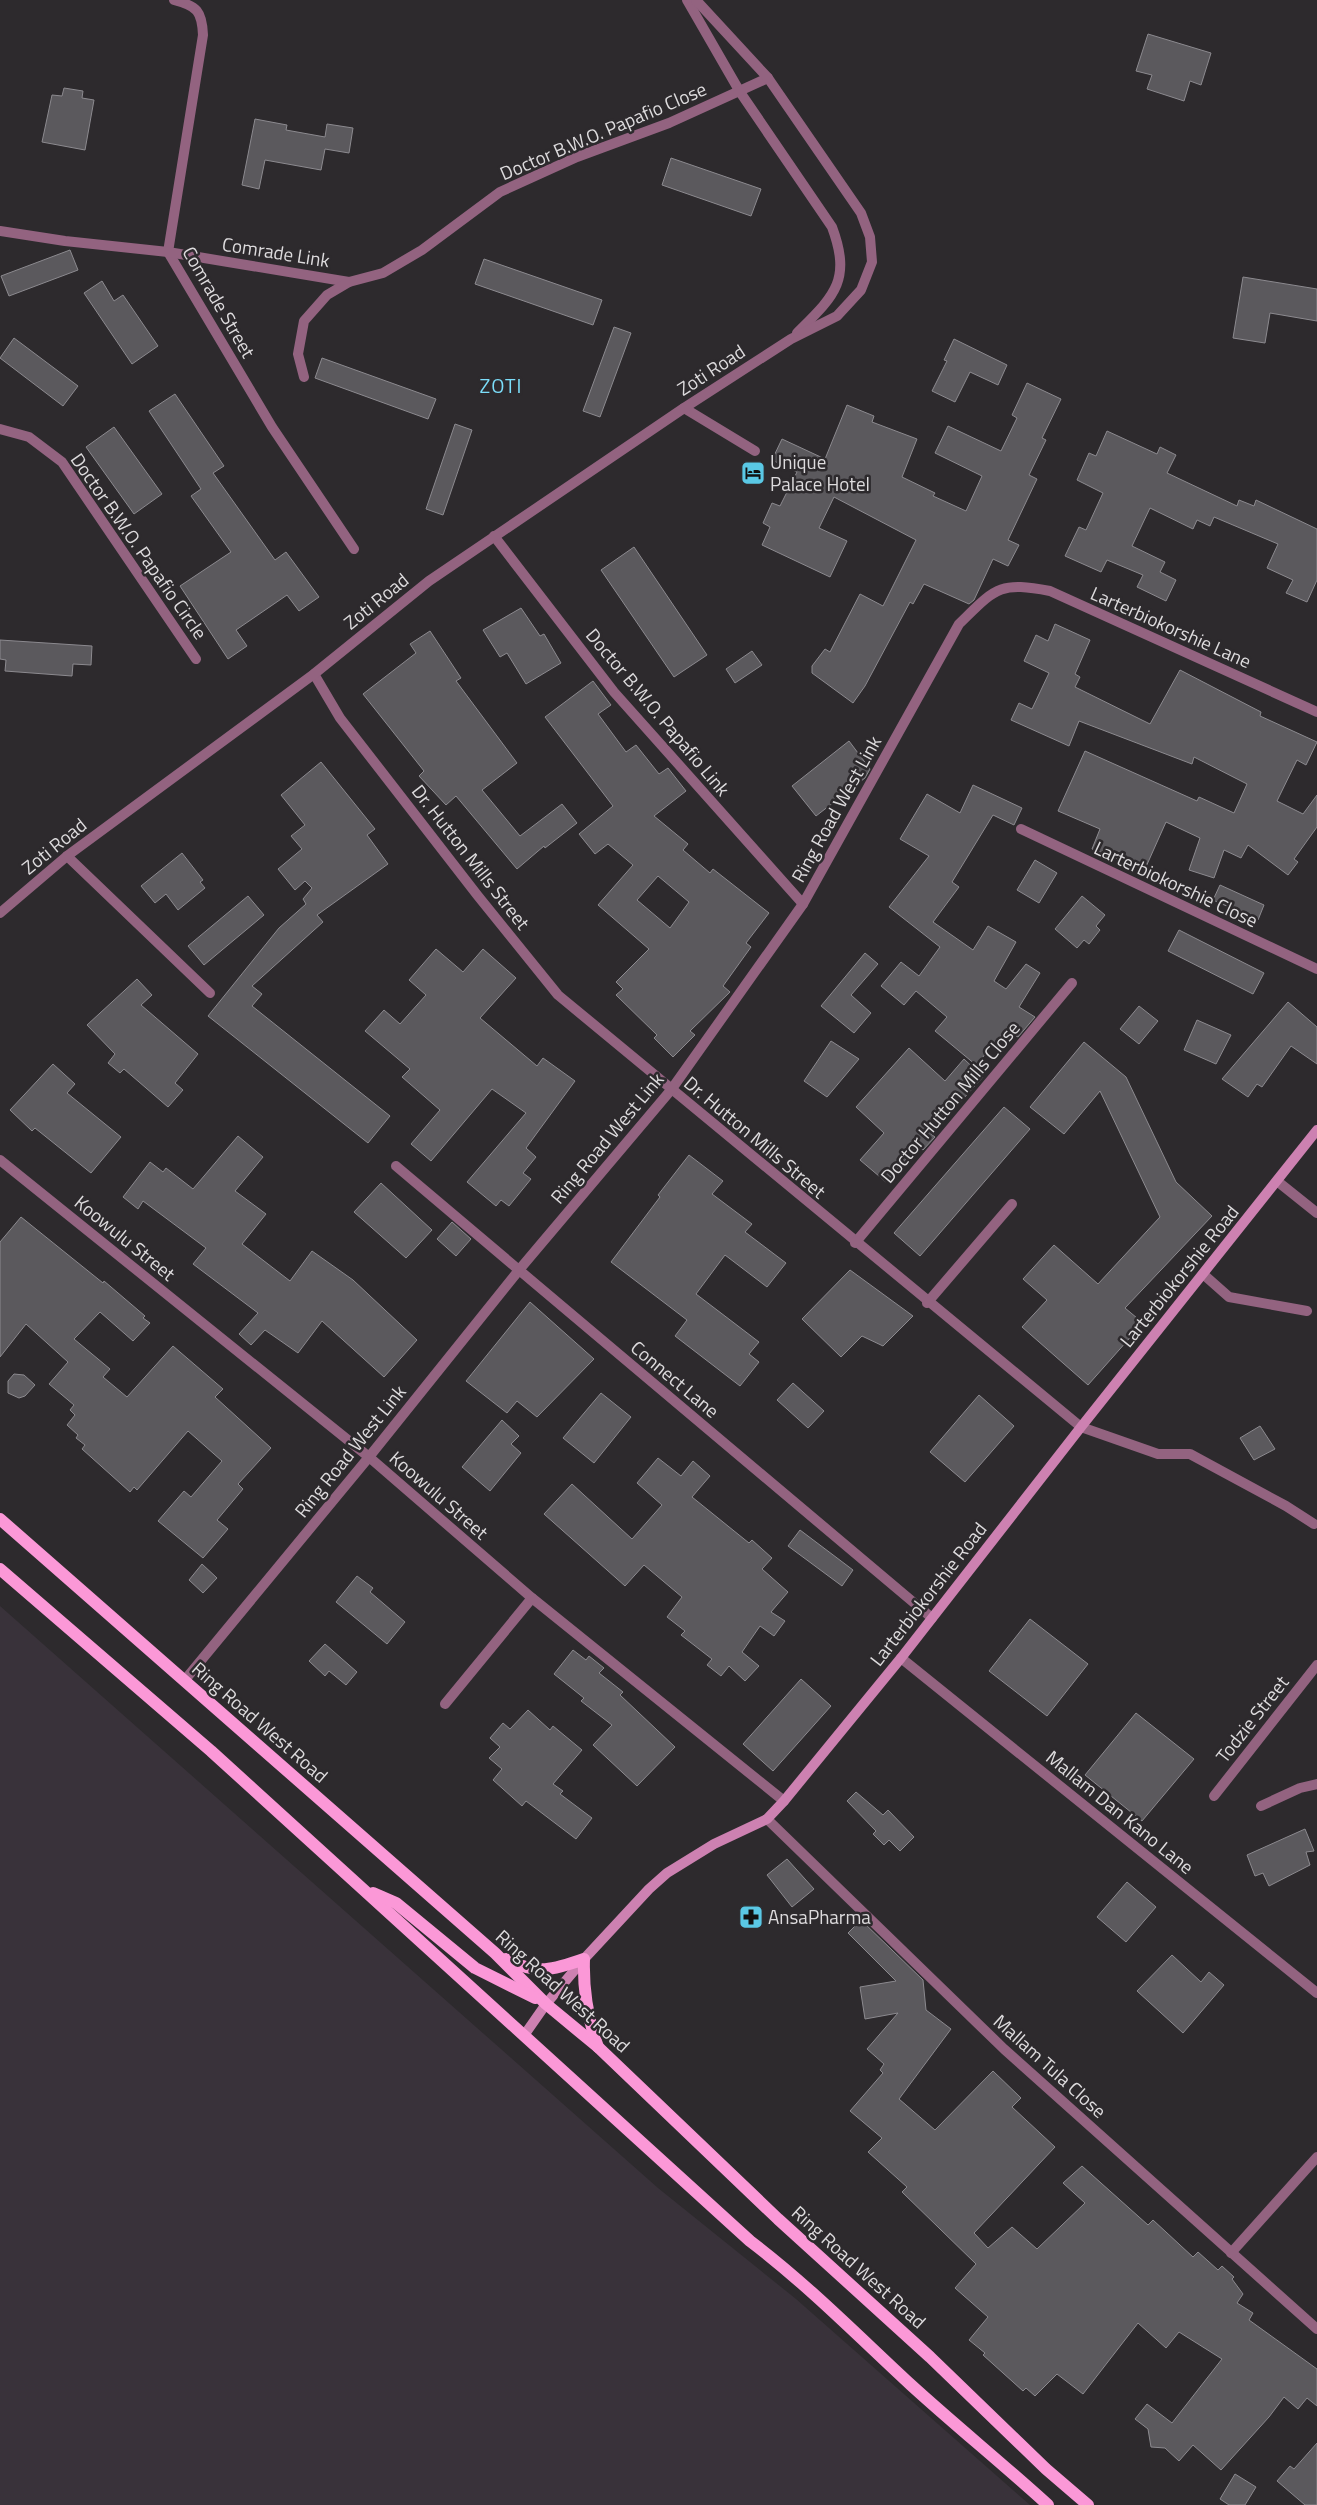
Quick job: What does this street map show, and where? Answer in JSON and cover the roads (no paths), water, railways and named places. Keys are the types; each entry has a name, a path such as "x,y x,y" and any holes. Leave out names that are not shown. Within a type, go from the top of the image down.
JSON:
{"main road":[{"name":"Ring Road West Road","path":"0,1519 495,1953 546,2004 598,2047 778,2219 930,2357 1040,2463 1088,2505"},
{"path":"0,1569 211,1751 525,2034 750,2241 813,2292 959,2429 1048,2505"},
{"path":"362,1888 396,1903 475,1968 546,2004"},
{"path":"495,1953 522,1967 554,1970 584,1959 583,1989 588,2019 598,2047"}],"street":[{"name":"Comrade Street","path":"174,0 192,4 202,17 203,35 168,252 272,427 354,549"},
{"name":"Zoti Road","path":"687,0 740,92 832,226 840,249 840,278 828,302 791,339"},
{"name":"Zoti Road","path":"0,913 67,856 314,674 429,581 684,408 791,339 837,316 861,290 872,262 870,237 861,213 768,78 696,0"},
{"name":"Doctor B.W.O. Papafio Close","path":"304,377 298,354 304,321 327,295 349,282 383,273 422,250 500,192 577,157 670,124 768,78"},
{"path":"0,231 65,241 168,252"},
{"name":"Comrade Link","path":"168,252 349,282"},
{"path":"684,408 755,451"},
{"name":"Doctor B.W.O. Papafio Circle","path":"0,428 29,437 62,462 196,659"},
{"name":"Doctor B.W.O. Papafio Link","path":"494,536 614,692 803,904"},
{"name":"Larterbiokorshie Lane","path":"1007,587 1026,586 1050,591 1317,712"},
{"name":"Ring Road West Link","path":"184,1680 369,1458 519,1270 671,1090 803,904 959,624 992,592 1007,587"},
{"name":"Dr. Hutton Mills Street","path":"314,674 340,718 478,896 558,995 855,1243 1081,1427 1158,1454 1190,1454 1286,1506 1314,1524"},
{"name":"Larterbiokorshie Close","path":"1021,829 1317,969"},
{"path":"67,856 210,993"},
{"name":"Doctor Hutton Mills Close","path":"855,1243 1072,983"},
{"name":"Larterbiokorshie Road","path":"525,2034 546,2004 584,1959 649,1889 667,1873 714,1844 767,1820 901,1658 1081,1427 1317,1130"},
{"name":"Koowulu Street","path":"0,1160 369,1458 532,1598 784,1800"},
{"name":"Connect Lane","path":"396,1166 932,1618"},
{"path":"1277,1181 1317,1213"},
{"path":"927,1302 1012,1204"},
{"path":"1203,1274 1230,1298 1307,1311"},
{"path":"445,1704 532,1598"},
{"name":"Mallam Dan Kano Lane","path":"901,1658 1317,1993"},
{"name":"Todzie Street","path":"1214,1796 1317,1665"},
{"path":"1261,1806 1300,1788 1317,1784"},
{"name":"Mallam Tula Close","path":"767,1820 1004,2049 1317,2329"},
{"path":"1232,2254 1317,2157"}],"place":[{"name":"Unique Palace Hotel","path":"753,473"},
{"name":"AnsaPharma","path":"751,1917"}],"district":[{"name":"ZOTI","path":"501,386"}]}
